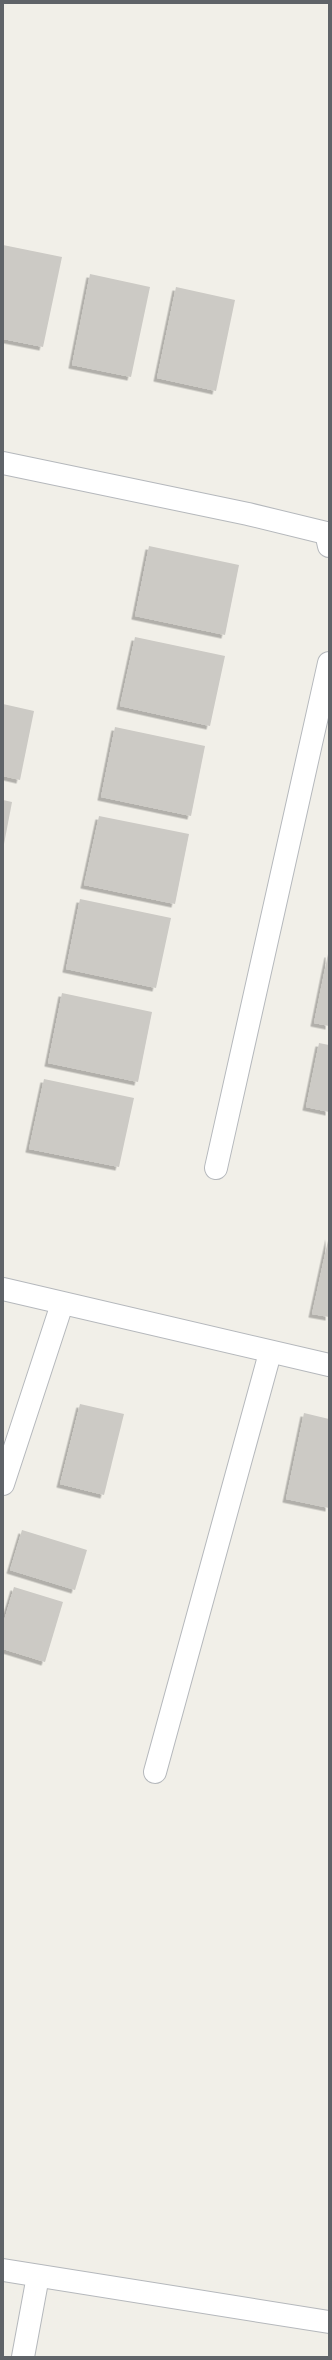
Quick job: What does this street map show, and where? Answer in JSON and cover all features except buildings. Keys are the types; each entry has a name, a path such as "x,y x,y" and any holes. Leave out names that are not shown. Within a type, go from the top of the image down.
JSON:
{"street":[{"path":"3,463 248,514 326,533 329,546"},
{"path":"216,1168 329,663"},
{"path":"3,1289 270,1353 329,1365"},
{"path":"3,1484 62,1304"},
{"path":"155,1772 270,1353"},
{"path":"3,2270 329,2322"},
{"path":"23,2357 38,2276"}]}
